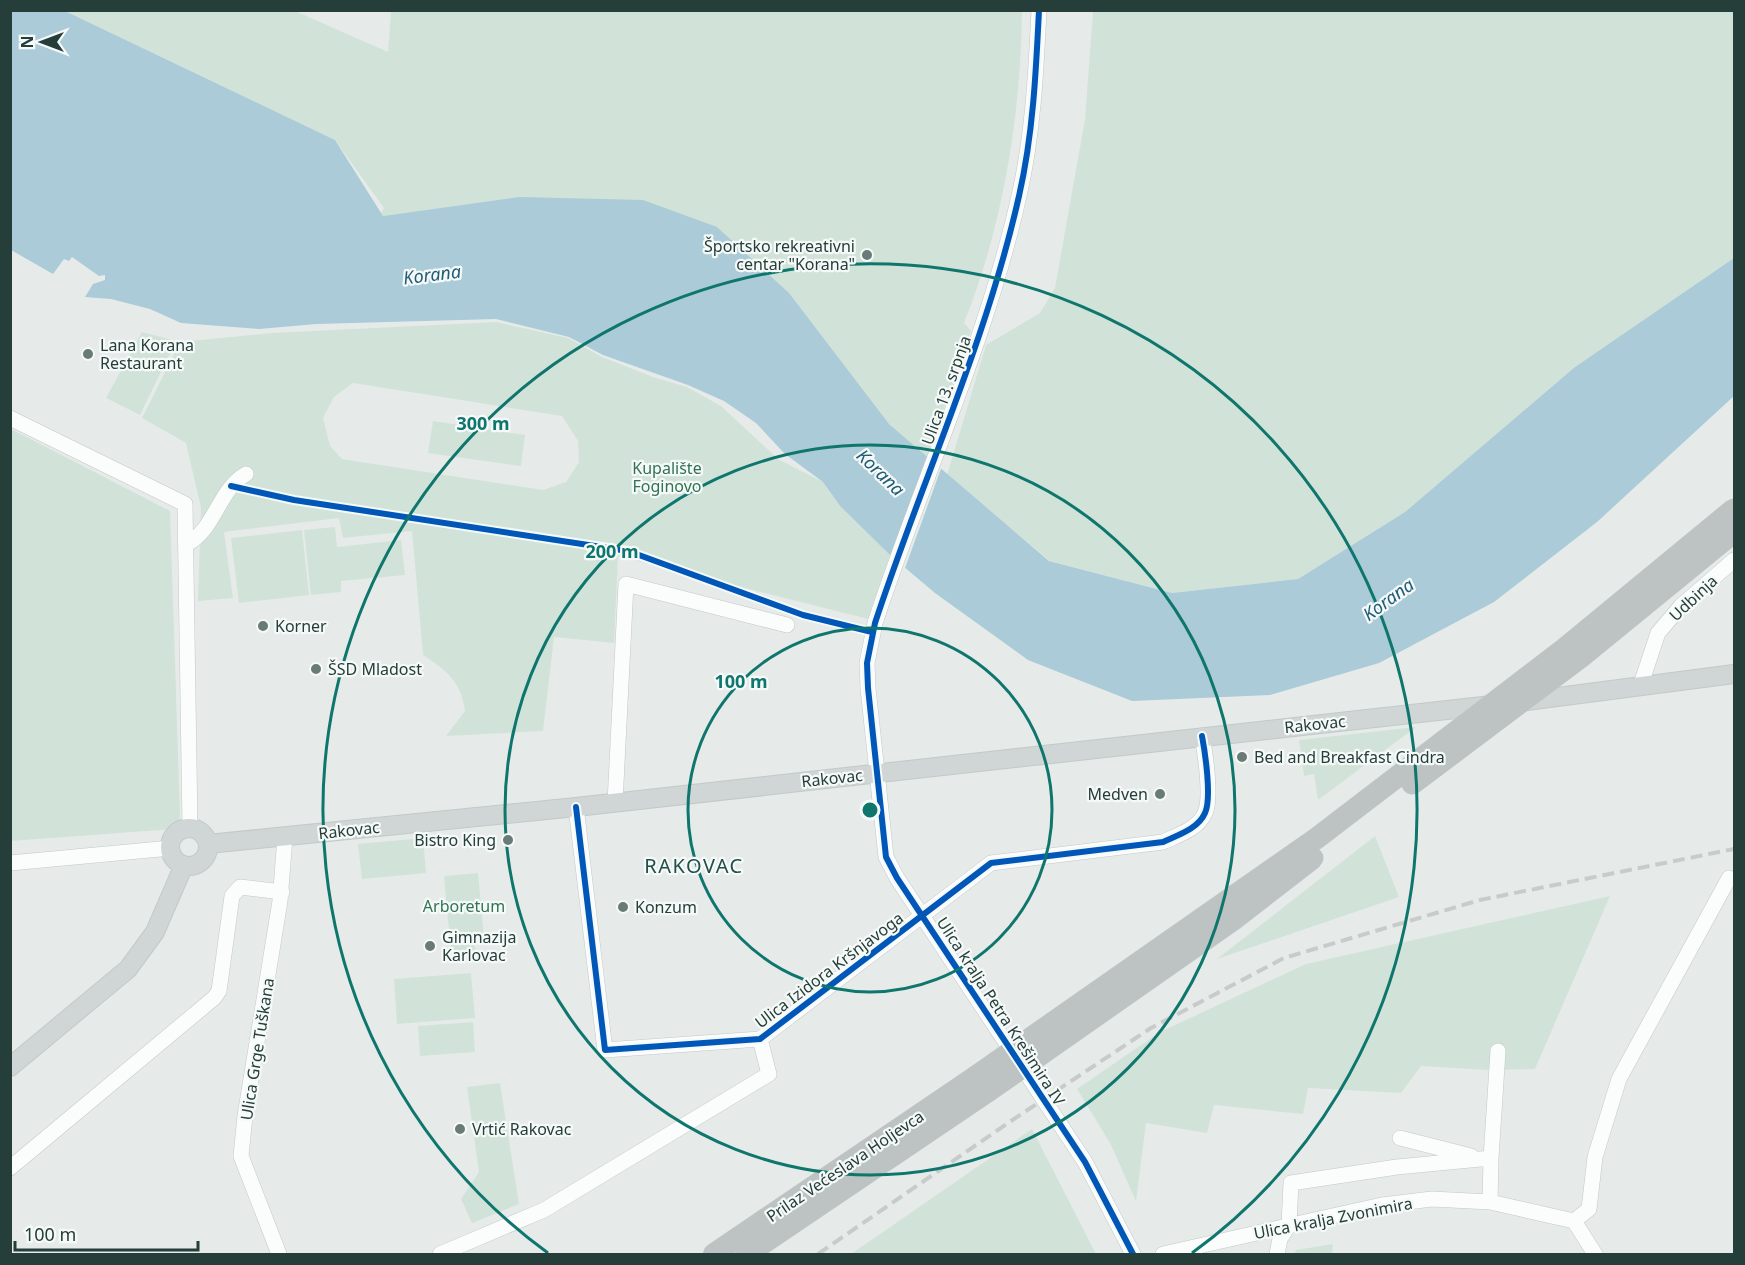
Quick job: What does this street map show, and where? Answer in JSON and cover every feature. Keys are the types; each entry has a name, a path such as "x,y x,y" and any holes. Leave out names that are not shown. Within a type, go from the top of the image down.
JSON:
{"highway":[{"path":"981,1085 1383,789 1564,649 1734,509"},
{"path":"981,1085 1233,920 1581,657 1734,532"},
{"name":"Prilaz Većeslava Holjevca","path":"714,1254 981,1085"},
{"name":"Prilaz Većeslava Holjevca","path":"747,1254 981,1085"}],"main road":[{"path":"1640,687 1734,674"},
{"name":"Rakovac","path":"208,844 576,807 1453,710 1640,687"},
{"path":"190,827 203,833 208,844 202,861 184,865 174,857 171,848 175,834 190,827"},
{"path":"10,1067 128,969 155,932 184,865"}],"street":[{"name":"Ulica 13. srpnja","path":"876,773 867,663 878,613 976,345 1019,195 1035,85 1040,10"},
{"path":"10,418 185,504 190,827"},
{"path":"187,544 203,533 231,486 246,474"},
{"name":"Udbinja","path":"1640,687 1658,633 1681,606 1734,560"},
{"path":"615,802 626,584 787,625"},
{"name":"Ulica Izidora Kršnjavoga","path":"576,807 605,1050 760,1039 991,863 1163,842 1188,831 1206,812 1207,794 1202,736"},
{"name":"Ulica kralja Petra Krešimira IV","path":"876,773 886,857 922,916 1085,1162 1133,1254"},
{"name":"Ulica Grge Tuškana","path":"279,1254 241,1156 245,1116 282,892 285,837"},
{"path":"10,863 171,848"},
{"path":"1595,1254 1574,1221 1589,1209 1595,1157 1620,1079 1729,878"},
{"path":"10,1168 214,998 219,991 232,896 240,887 282,892"},
{"path":"440,1254 544,1210 769,1074 760,1039"},
{"path":"1490,1202 1485,1158 1498,1051"},
{"path":"1400,1138 1485,1158"},
{"path":"1277,1254 1280,1239 1289,1225 1291,1183 1397,1167 1485,1158"},
{"name":"Ulica kralja Zvonimira","path":"1162,1254 1382,1205 1422,1200 1490,1202 1574,1221"}],"green space":[{"name":"Športsko rekreativni centar \"Korana\"","path":"65,11 295,11 388,52 391,11 1022,11 1018,90 999,209 978,286 964,323 971,331 927,457 889,424 519,197 383,216 381,213 384,208 335,140"},
{"path":"1093,11 1734,11 1734,258 1575,367 1405,512 1298,579 1172,593 1050,561 947,475 986,345 1040,313 1055,288 1085,119"},
{"name":"Kupalište Foginovo","path":"496,322 568,338 602,357 653,377 687,387 721,406 778,459 823,482 840,506 890,555 868,619 618,556 614,643 554,637 543,731 446,736 465,711 460,692 452,678 423,655 412,531 343,538 339,518 224,532 233,598 198,601 201,508 186,443 142,418 180,342 272,333","holes":["353,383 562,416 578,441 579,462 566,482 543,490 342,459 330,446 323,418 334,397"]},
{"path":"142,332 176,341 140,415 106,398"},
{"path":"433,421 525,435 521,466 428,453"},
{"path":"11,429 170,511 180,813 179,825 174,829 11,841"},
{"path":"335,527 337,547 401,540 405,575 341,581 341,592 311,595 304,530"},
{"path":"302,530 309,595 239,603 231,538"},
{"path":"1416,727 1318,800 1314,774 1304,776 1299,740"},
{"path":"1375,836 1399,897 1217,959"},
{"path":"423,838 426,873 362,879 358,844"},
{"name":"Arboretum","path":"478,873 484,937 474,938 475,951 451,953 444,876"},
{"path":"1610,896 1535,1069 1488,1070 1421,1066 1401,1093 1308,1088 1303,1114 1214,1105 1207,1133 1146,1123 1136,1201 1110,1143 1077,1089 1160,1032 1306,964"},
{"path":"471,973 475,1018 397,1024 394,979"},
{"path":"473,1022 475,1052 420,1056 418,1026"},
{"path":"500,1083 519,1204 472,1223 461,1199 479,1172 467,1087"},
{"path":"1032,1129 1096,1254 851,1254"},
{"path":"1333,1244 1332,1254 1295,1254 1296,1250"}],"water":[{"name":"Korana","path":"10,11 65,11 335,140 383,216 519,197 643,200 717,227 789,293 889,424 1049,561 1172,593 1298,579 1405,512 1575,367 1734,258 1734,396 1597,522 1494,602 1379,663 1270,695 1132,701 1028,660 935,593 890,555 840,506 823,482 785,454 756,423 724,401 688,385 603,355 569,337 496,319 316,324 259,329 181,323 150,309 111,299 85,297 93,284 105,280 105,275 99,276 72,257 69,261 64,259 53,274 11,250"}],"pier":[{"path":"928,454 942,466 904,571 890,559"}],"railway":[{"path":"818,1254 1151,1028 1284,958 1480,900 1734,849"}],"cycle path":[{"path":"1039,10 1031,127 1019,196 989,305 875,623 867,663 868,688 886,857 897,878 1085,1162 1133,1254"},
{"path":"231,486 294,500 628,551 803,615 872,632"},
{"path":"576,807 605,1050 760,1039 991,863 1163,842 1193,827 1202,819 1208,797 1202,736"}],"place":[{"name":"Športsko rekreativni centar \"Korana\"","path":"867,255"},
{"name":"Lana Korana Restaurant","path":"88,354"},
{"name":"Korner","path":"263,626"},
{"name":"ŠSD Mladost","path":"316,669"},
{"name":"Bed and Breakfast Cindra","path":"1242,757"},
{"name":"Medven","path":"1160,794"},
{"name":"Bistro King","path":"508,840"},
{"name":"Konzum","path":"623,907"},
{"name":"Gimnazija Karlovac","path":"430,946"},
{"name":"Vrtić Rakovac","path":"460,1129"}],"district":[{"name":"RAKOVAC","path":"694,865"}]}
